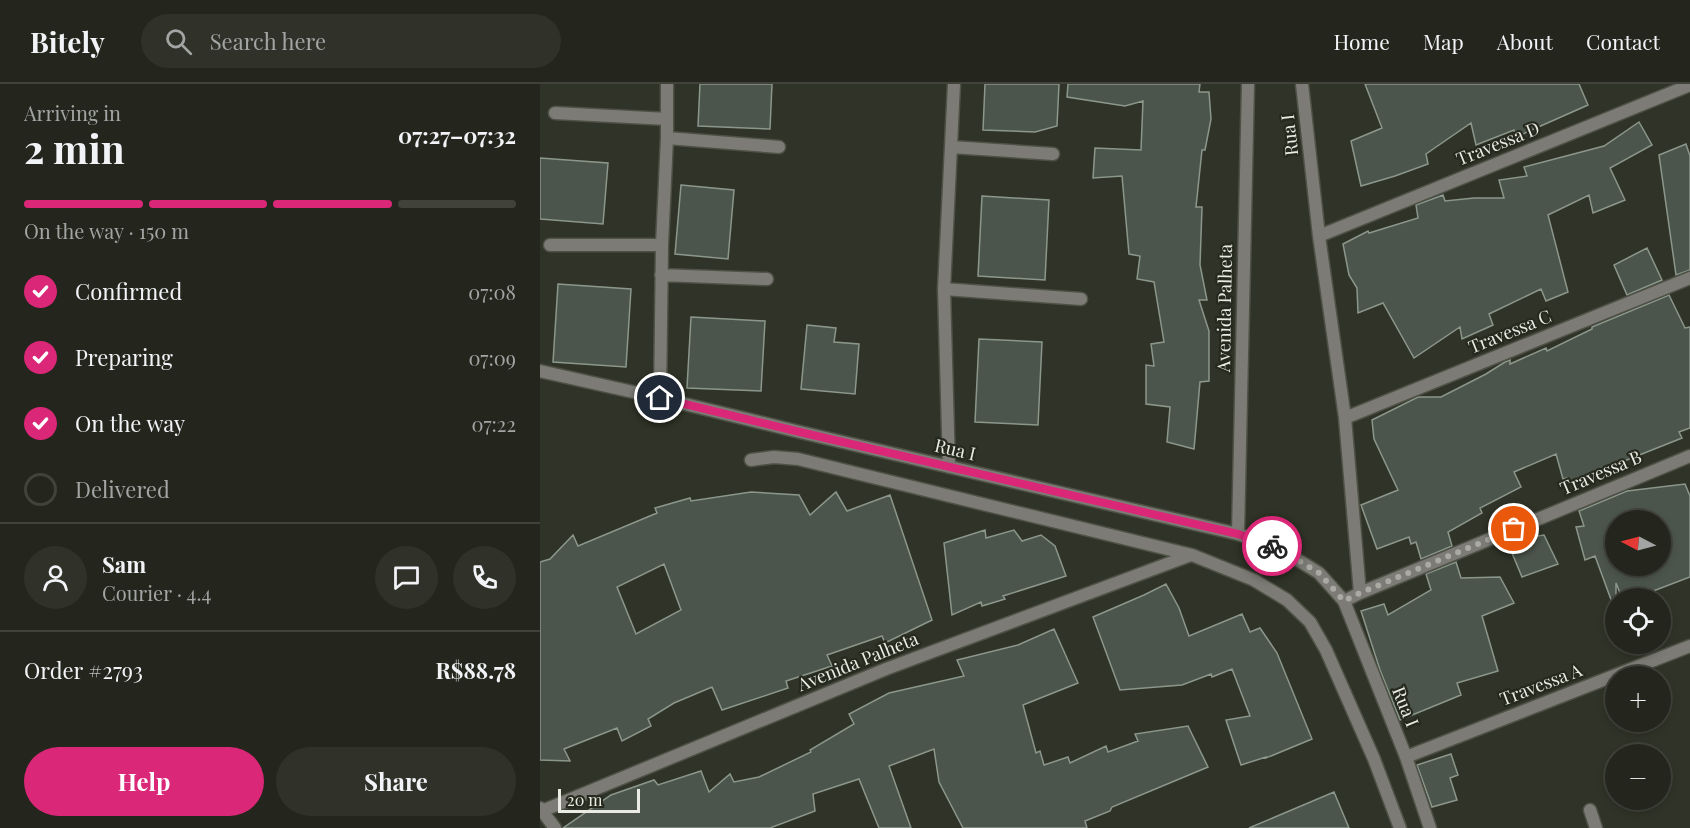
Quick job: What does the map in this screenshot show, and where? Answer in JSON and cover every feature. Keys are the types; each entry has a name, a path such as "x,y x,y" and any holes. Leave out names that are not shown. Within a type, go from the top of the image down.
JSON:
{"street":[{"path":"660,398 667,84"},
{"path":"949,466 944,289 954,84"},
{"name":"Avenida Palheta","path":"1238,534 1248,84"},
{"name":"Rua I","path":"1302,84 1319,236 1345,418 1360,593"},
{"name":"Travessa D","path":"1319,236 1690,85"},
{"path":"555,113 667,119"},
{"path":"667,138 779,147"},
{"path":"951,147 1053,154"},
{"path":"550,245 662,245"},
{"path":"661,275 767,279"},
{"name":"Travessa C","path":"1345,418 1690,278"},
{"path":"944,289 1081,299"},
{"name":"Rua I","path":"540,371 1238,534 1280,549 1319,573 1344,601 1406,757 1430,828"},
{"name":"Travessa B","path":"1360,593 1690,456"},
{"path":"751,460 798,459 1192,555 1254,580 1287,600 1310,622 1326,650 1400,828"},
{"name":"Avenida Palheta","path":"541,810 886,669 1192,555"},
{"path":"1344,601 1360,593"},
{"name":"Travessa A","path":"1406,757 1690,646"},
{"path":"541,810 555,828"},
{"path":"1590,810 1596,828"}],"building":[{"path":"700,84 772,84 770,129 698,126"},
{"path":"985,84 1059,84 1057,126 1035,132 983,130"},
{"path":"1068,84 1200,84 1199,92 1209,92 1211,119 1205,150 1202,150 1196,207 1202,207 1200,265 1207,300 1199,300 1209,331 1209,381 1200,382 1194,449 1167,442 1170,407 1146,404 1146,365 1154,366 1151,344 1164,342 1154,282 1137,279 1140,256 1129,254 1122,176 1093,178 1095,148 1141,150 1143,101 1125,106 1067,97"},
{"path":"1365,84 1579,84 1588,105 1516,137 1514,130 1476,145 1471,123 1426,154 1428,164 1361,186 1351,141 1382,128"},
{"path":"1639,122 1652,145 1610,168 1625,200 1593,213 1589,195 1548,215 1568,292 1546,301 1541,289 1489,314 1493,325 1462,339 1460,327 1414,358 1383,303 1358,313 1357,288 1349,275 1343,244 1368,231 1369,233 1418,218 1416,205 1443,195 1445,201 1504,198 1499,180 1527,176 1524,167 1604,146"},
{"path":"1686,144 1690,156 1690,270 1676,275 1659,155"},
{"path":"540,158 608,163 603,224 540,219"},
{"path":"681,185 734,190 728,259 675,254"},
{"path":"982,196 1049,200 1045,280 978,276"},
{"path":"1647,248 1662,280 1627,295 1614,265"},
{"path":"558,284 631,289 626,367 553,362"},
{"path":"1669,295 1685,328 1690,327 1690,428 1679,432 1682,438 1569,483 1567,478 1563,479 1556,454 1514,472 1521,487 1480,508 1482,513 1448,532 1452,546 1421,559 1416,542 1411,544 1409,537 1377,549 1361,505 1398,490 1374,439 1372,420 1418,397 1441,397 1505,362 1510,360 1510,364 1546,348 1547,351 1592,327"},
{"path":"691,317 765,321 761,391 687,388"},
{"path":"807,325 836,328 834,342 859,344 855,394 801,389"},
{"path":"979,339 1042,342 1038,425 975,422"},
{"path":"1685,484 1690,496 1690,577 1661,588 1618,588 1616,583 1616,588 1607,588 1595,556 1585,560 1576,527 1584,526 1579,511 1627,491"},
{"path":"751,492 799,495 810,515 836,492 847,511 890,495 932,620 885,643 882,636 827,655 832,666 786,681 788,688 722,710 712,687 674,703 648,719 651,726 622,741 617,728 564,749 570,761 540,760 540,562 550,559 573,535 578,546 657,513 655,508 690,498 691,501","holes":["664,564 681,610 636,634 617,587"]},
{"path":"985,530 986,538 1014,530 1022,541 1041,535 1055,546 1066,576 1003,596 1005,599 982,606 981,602 952,615 944,543"},
{"path":"1544,535 1558,564 1522,577 1507,541"},
{"path":"1456,562 1461,578 1500,577 1514,603 1482,616 1498,671 1457,683 1461,695 1400,720 1380,670 1361,611 1384,604 1388,615 1431,590 1426,574"},
{"path":"1166,584 1179,608 1189,636 1242,614 1250,632 1260,628 1277,653 1312,739 1266,758 1241,765 1226,720 1250,716 1232,669 1182,685 1120,690 1093,617"},
{"path":"1054,629 1078,683 1023,705 1036,753 1040,751 1044,765 1068,757 1070,763 1106,746 1108,752 1138,741 1135,734 1188,726 1208,767 1112,807 1110,811 1085,821 1087,828 963,828 939,782 934,749 889,766 911,828 879,828 859,779 813,794 815,811 770,828 563,828 611,795 654,780 658,785 701,771 709,792 730,774 734,782 759,777 811,752 810,750 854,724 849,714 889,693 964,676 957,660 1018,645"},
{"path":"1451,754 1458,775 1450,778 1457,800 1432,807 1417,765"},
{"path":"1334,792 1349,828 1249,828"}],"way so far":[{"path":"1272,546 1319,573 1344,601 1514,529"}],"route":[{"path":"660,398 1238,534 1272,546"}]}
